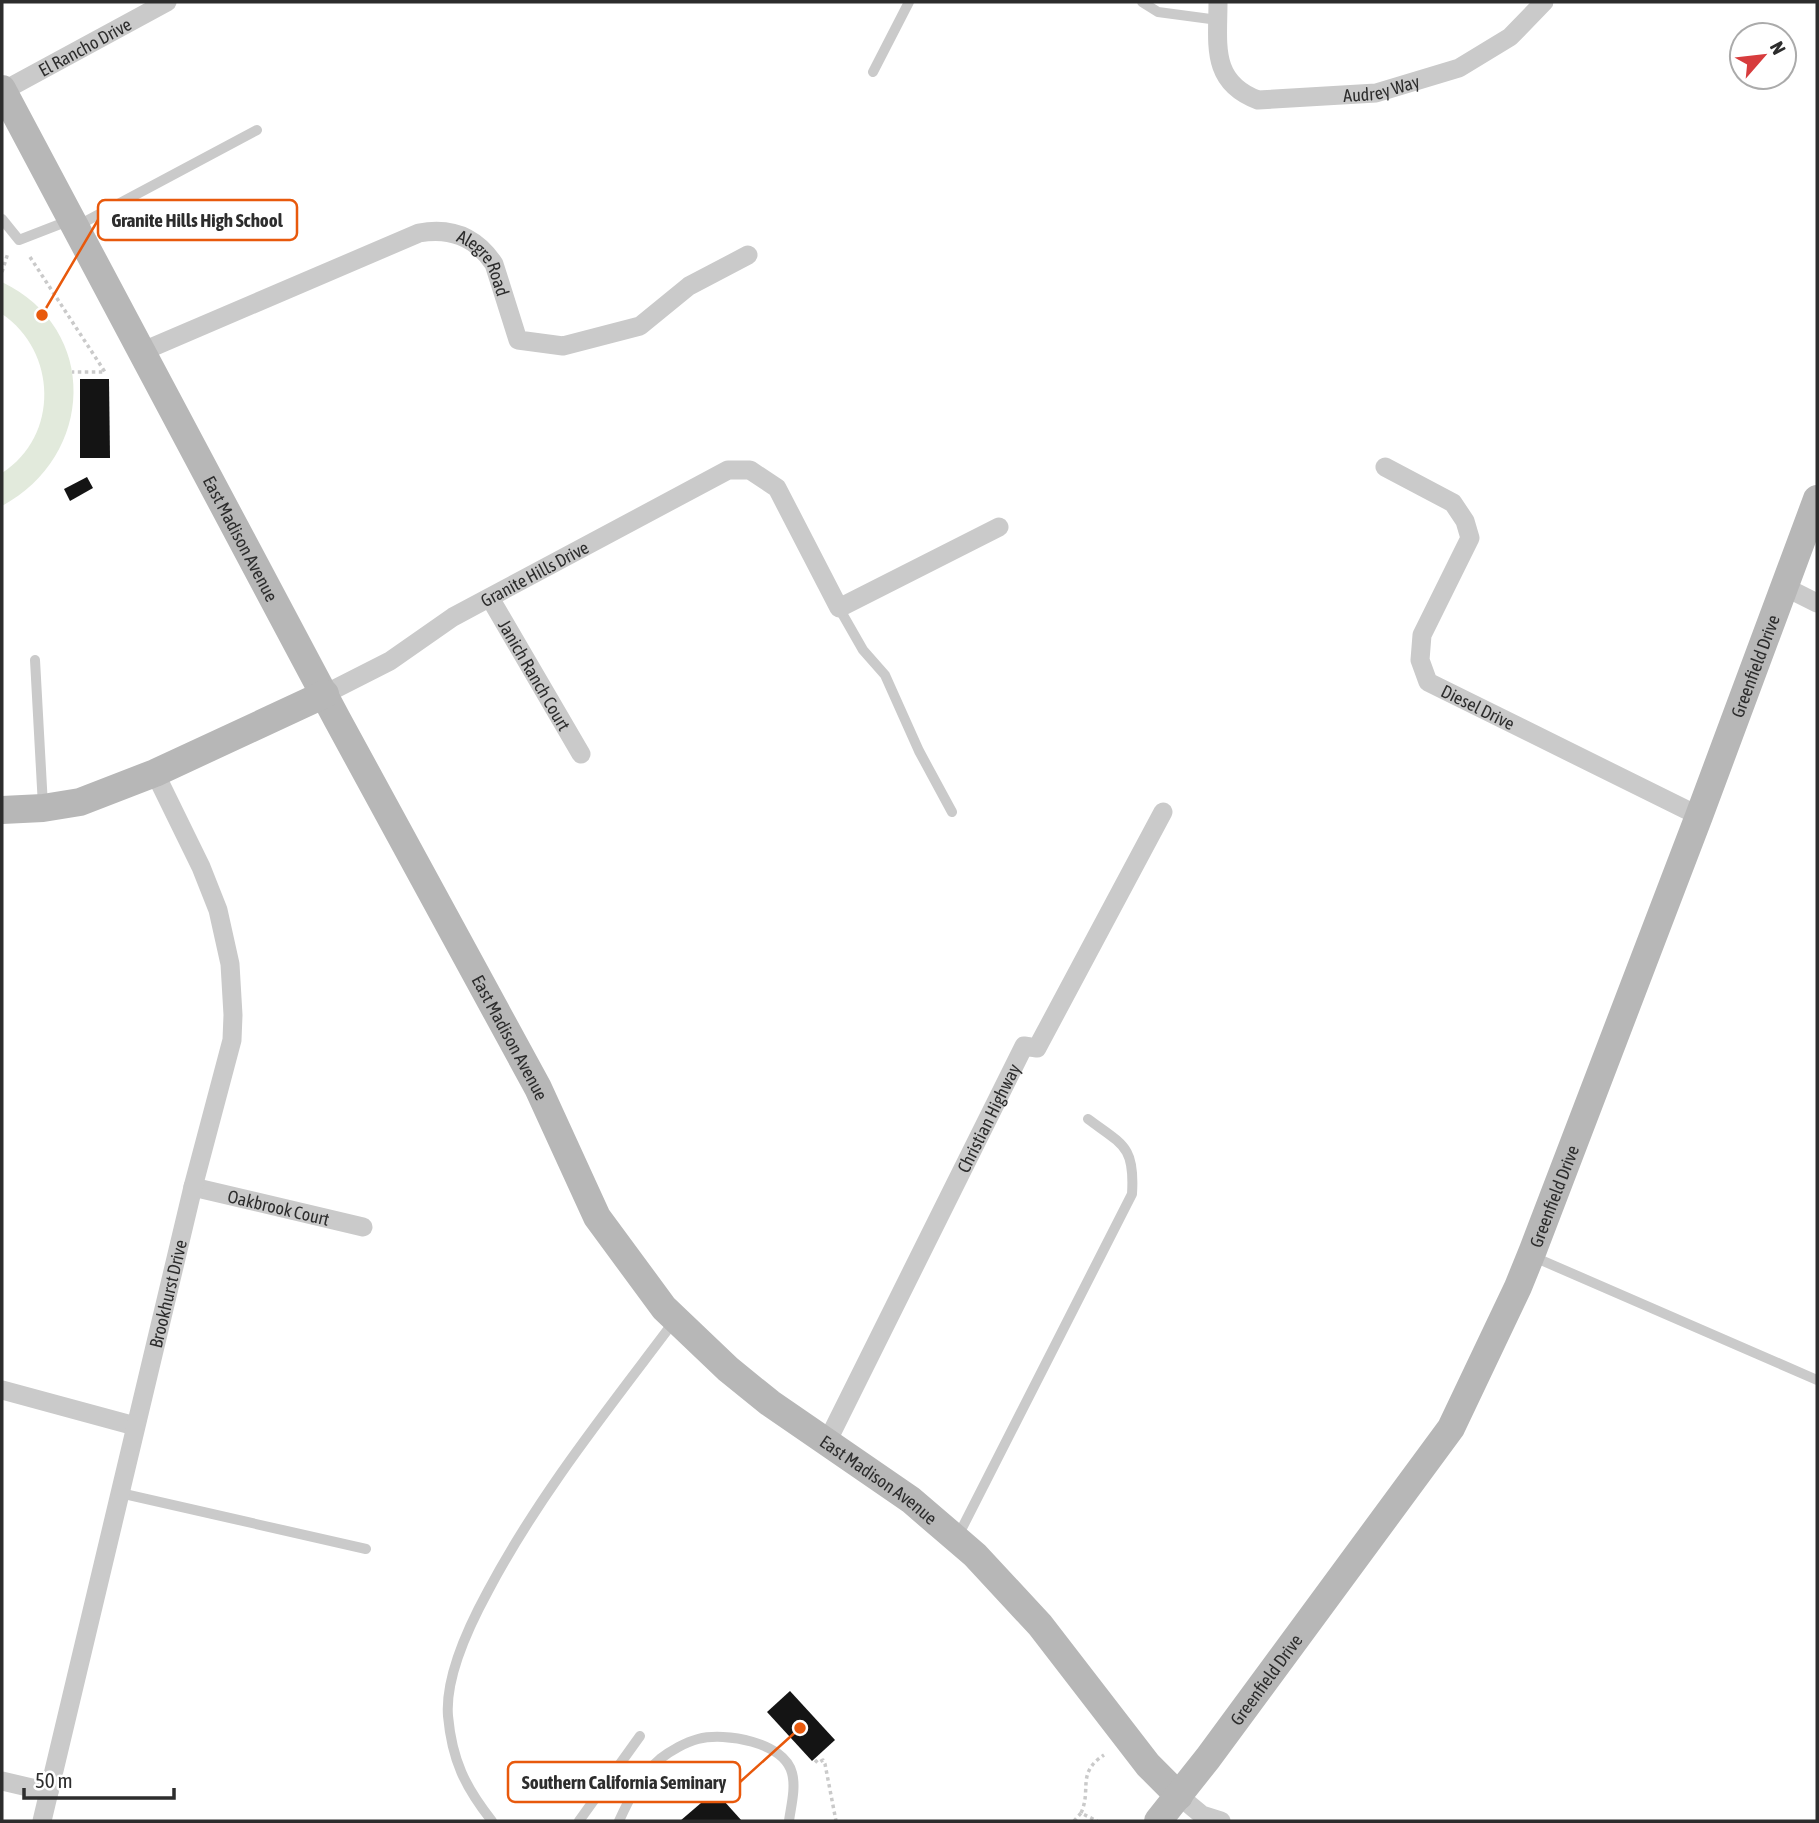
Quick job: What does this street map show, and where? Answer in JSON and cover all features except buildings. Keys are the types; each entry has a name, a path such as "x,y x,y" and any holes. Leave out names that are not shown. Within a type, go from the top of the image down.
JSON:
{"street":[{"name":"El Rancho Drive","path":"8,104 167,2"},
{"name":"Audrey Way","path":"1218,11 1218,54 1228,82 1242,94 1258,100 1376,93 1459,68 1510,37 1544,2"},
{"name":"East Madison Avenue","path":"8,104 538,1088 597,1217 664,1308 728,1369 770,1403 911,1500 1008,1588 1040,1625 1148,1765 1202,1815 1221,1821"},
{"name":"Alegre Road","path":"141,352 419,233 432,230 458,234 469,239 487,254 494,264 518,340 564,346 640,326 689,286 748,255"},
{"name":"Diesel Drive","path":"1385,467 1453,503 1465,521 1470,538 1422,635 1420,660 1428,682 1699,816"},
{"name":"Granite Hills Drive","path":"2,810 43,808 80,802 155,773 325,694 390,662 453,617 728,470 750,470 777,488 839,608"},
{"name":"Greenfield Drive","path":"1158,1821 1451,1428 1518,1287 1786,587 1817,499"},
{"path":"839,608 999,527"},
{"path":"1786,587 1817,603"},
{"name":"Janich Ranch Court","path":"490,598 581,754"},
{"name":"Brookhurst Drive","path":"42,1821 193,1187 232,1040 233,990 228,949 218,910 201,867 155,773"},
{"name":"Christian Highway","path":"827,1442 1024,1046 1037,1048 1163,811"},
{"name":"Oakbrook Court","path":"193,1187 363,1227"},
{"path":"2,1390 135,1426"},
{"path":"2,1781 49,1792"}],"lane":[{"path":"873,72 909,2"},
{"path":"1142,2 1158,12 1218,11"},
{"path":"2,219 19,240 74,223 257,130"},
{"path":"839,608 863,650 886,675 919,751 952,812"},
{"path":"35,660 43,808"},
{"path":"957,1539 1132,1194 1134,1170 1125,1146 1088,1119"},
{"path":"1530,1256 1817,1380"},
{"path":"492,1821 471,1794 456,1761 448,1713 455,1665 473,1619 509,1551 540,1501 676,1320"},
{"path":"119,1493 366,1549"},
{"path":"579,1821 640,1736"},
{"path":"619,1821 628,1801 648,1771 662,1758 697,1739 717,1736 738,1737 760,1745 787,1762 792,1772 794,1788 789,1821"}],"path":[{"path":"2,272 8,253"},
{"path":"30,257 105,372 72,372"},
{"path":"1074,1821 1081,1813 1087,1773 1092,1764 1104,1755"},
{"path":"815,1760 818,1763 823,1760 825,1764 836,1821"},
{"path":"1081,1813 1097,1821"}],"shaded area":[{"path":"2,282 34,303 56,330 70,360 74,393 69,426 55,457 33,484 2,506 2,473 21,457 34,438 42,416 44,394 41,371 33,349 20,330 2,314"}],"place":[{"name":"Granite Hills High School","path":"42,315"},
{"name":"Southern California Seminary","path":"800,1728"}]}
